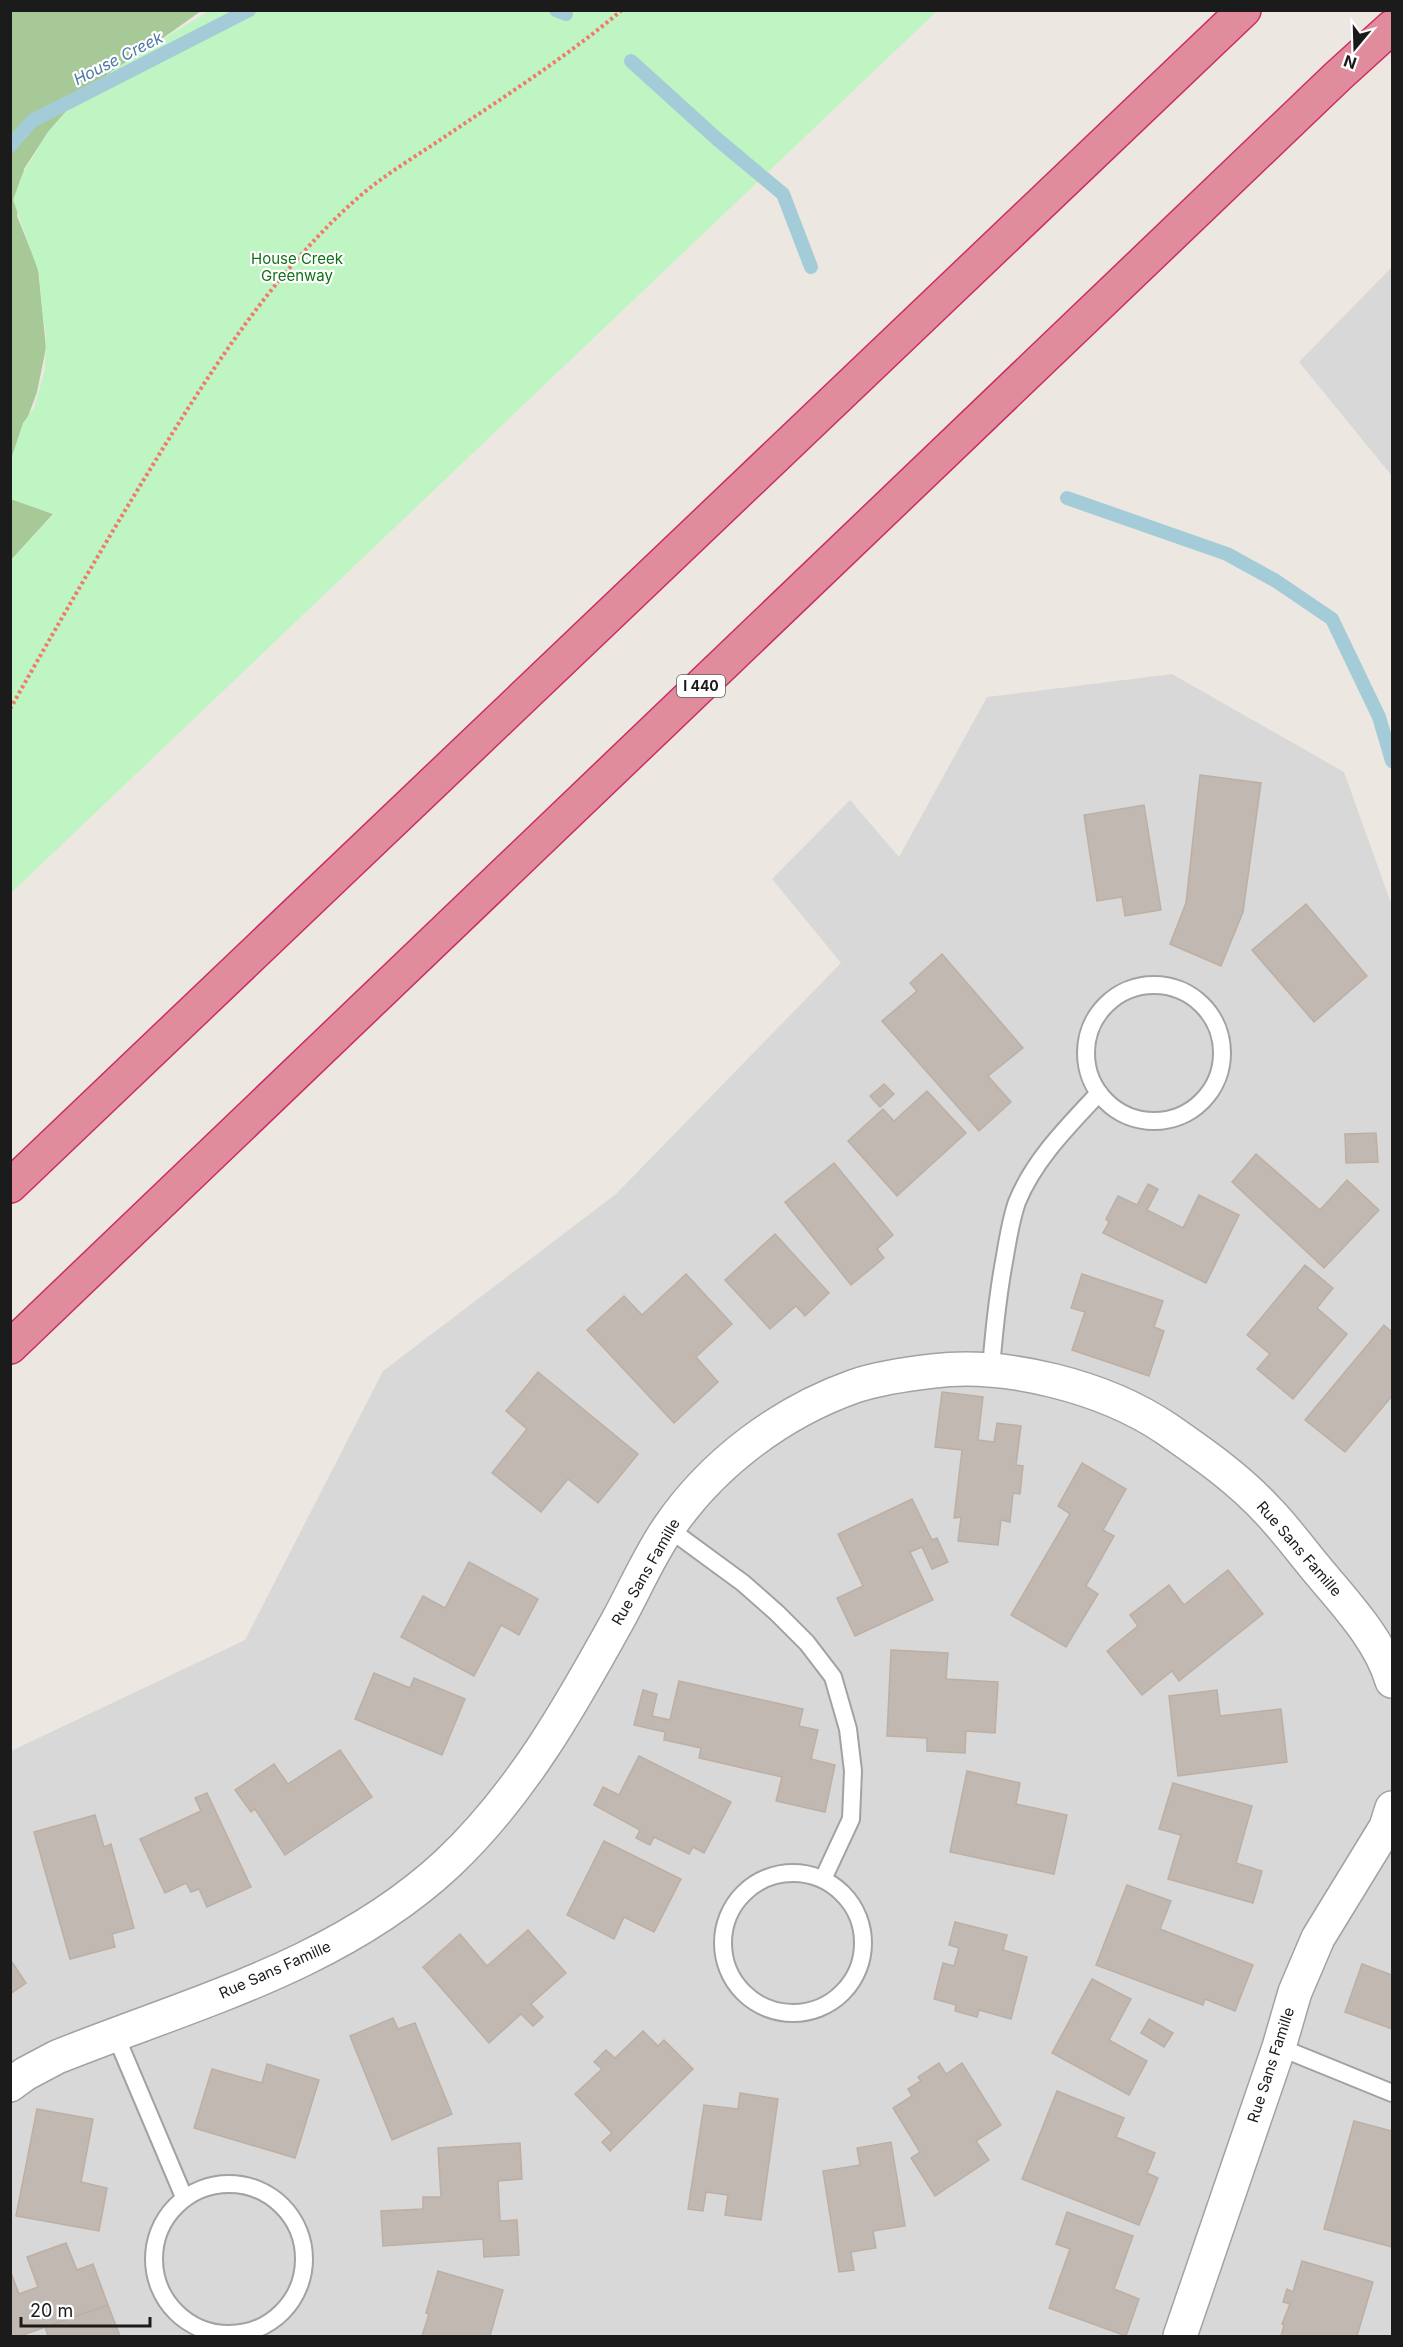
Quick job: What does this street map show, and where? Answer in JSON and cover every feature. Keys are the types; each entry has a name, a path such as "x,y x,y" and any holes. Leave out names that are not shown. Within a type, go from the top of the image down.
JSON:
{"highway":[{"path":"10,1186 1244,10"},
{"name":"I 440","path":"10,1347 1392,27"}],"street":[{"name":"Rue Sans Famille","path":"10,2085 57,2057 220,1996 292,1966 351,1935 400,1902 446,1864 507,1799 540,1753 578,1692 668,1528 726,1461 765,1431 855,1386 904,1375 943,1370 991,1369 1047,1380 1100,1395 1155,1421 1217,1463 1269,1512 1355,1615 1388,1666 1392,1681"},
{"name":"Rue Sans Famille","path":"1180,2337 1279,2048 1295,1992 1318,1938 1386,1827 1392,1808"}],"lane":[{"path":"1144,986 1167,986 1189,995 1206,1009 1218,1028 1222,1049 1220,1071 1212,1091 1197,1107 1178,1118 1156,1121 1134,1118 1115,1109 1099,1093 1089,1072 1086,1050 1091,1027 1103,1008 1122,994 1144,986"},
{"path":"991,1369 997,1298 1017,1202 1037,1166 1062,1133 1099,1093"},
{"path":"668,1528 743,1583 777,1613 807,1643 833,1677 848,1729 853,1783 851,1819 823,1879"},
{"path":"793,1872 823,1879 837,1887 853,1904 862,1925 864,1948 859,1971 846,1990 828,2005 806,2012 783,2013 760,2005 742,1991 729,1972 723,1949 724,1926 734,1904 749,1887 770,1876 793,1872"},
{"path":"115,2034 184,2197"},
{"path":"1279,2048 1392,2093"},
{"path":"224,2184 249,2186 271,2196 289,2214 300,2236 304,2261 300,2285 287,2307 268,2323 245,2332 221,2334 196,2327 176,2313 161,2293 154,2270 154,2245 163,2222 184,2197 200,2189 224,2184"}],"path":[{"path":"10,709 55,629 186,410 241,326 314,241 353,202 403,165 588,39 622,10"}],"shaded area":[{"path":"1392,267 1392,476 1299,362"},
{"path":"1172,674 1344,772 1392,906 1392,2336 11,2336 11,1751 245,1640 383,1371 616,1194 841,963 772,879 850,800 899,857 987,697"}],"green space":[{"path":"11,11 201,11 76,100 48,132 24,169 17,216 38,268 46,348 37,392 11,463"},
{"name":"House Creek Greenway","path":"209,11 937,11 11,893 11,560 54,514 11,499 11,459 23,423 34,408 45,370 46,334 39,273 13,200 22,175 48,132 76,100 113,70"},
{"path":"11,499 53,514 11,560"}],"building":[{"path":"1200,775 1261,783 1243,912 1221,966 1170,944 1186,903"},
{"path":"1144,805 1161,910 1125,916 1122,897 1097,901 1084,815"},
{"path":"1306,904 1367,976 1314,1022 1252,950"},
{"path":"942,954 1023,1048 988,1076 1011,1102 979,1131 882,1021 917,991 910,983"},
{"path":"884,1084 894,1094 880,1107 870,1096"},
{"path":"927,1091 966,1133 897,1196 848,1141 883,1109 894,1121"},
{"path":"1376,1133 1378,1162 1346,1163 1345,1134"},
{"path":"1256,1154 1320,1210 1347,1180 1379,1210 1324,1268 1232,1182"},
{"path":"834,1163 893,1235 877,1249 884,1258 851,1285 785,1202"},
{"path":"1148,1184 1158,1189 1147,1210 1183,1228 1199,1195 1239,1215 1206,1283 1103,1233 1109,1222 1106,1219 1118,1196 1137,1205"},
{"path":"775,1234 829,1293 805,1316 796,1306 770,1329 725,1280"},
{"path":"1305,1265 1333,1288 1317,1308 1347,1334 1293,1399 1257,1369 1270,1354 1247,1335"},
{"path":"686,1274 732,1324 696,1357 718,1382 674,1423 587,1330 624,1296 642,1315"},
{"path":"1082,1274 1163,1301 1154,1327 1164,1331 1149,1376 1072,1350 1085,1312 1071,1308"},
{"path":"1384,1325 1392,1332 1392,1396 1345,1452 1305,1420"},
{"path":"538,1372 638,1454 598,1503 568,1479 541,1512 492,1473 527,1429 506,1411"},
{"path":"942,1392 983,1397 978,1440 994,1442 997,1423 1021,1426 1016,1465 1023,1466 1020,1494 1013,1493 1010,1522 1001,1520 998,1545 958,1541 961,1517 954,1518 962,1450 935,1447"},
{"path":"1082,1463 1126,1489 1103,1530 1114,1536 1086,1586 1098,1594 1066,1647 1011,1615 1070,1514 1058,1506"},
{"path":"912,1499 932,1540 937,1538 948,1562 932,1569 922,1547 910,1552 933,1600 855,1636 837,1598 863,1586 838,1534"},
{"path":"469,1562 538,1599 519,1635 501,1625 474,1676 401,1637 423,1596 445,1608"},
{"path":"1228,1570 1263,1614 1179,1681 1172,1671 1142,1695 1107,1651 1138,1626 1130,1615 1169,1585 1184,1605"},
{"path":"891,1650 948,1653 946,1679 998,1682 995,1733 966,1731 965,1753 927,1751 927,1738 887,1736"},
{"path":"374,1673 410,1688 414,1678 465,1699 442,1755 355,1719"},
{"path":"679,1681 803,1709 799,1726 818,1730 811,1759 835,1765 825,1812 776,1801 782,1777 699,1758 701,1748 664,1740 665,1732 634,1725 643,1690 657,1694 652,1716 670,1720"},
{"path":"1217,1690 1220,1716 1281,1709 1287,1762 1178,1776 1169,1696"},
{"path":"340,1750 372,1797 285,1855 255,1809 251,1812 235,1790 274,1764 288,1784"},
{"path":"639,1756 731,1802 704,1853 693,1847 689,1854 654,1837 650,1845 636,1838 640,1830 594,1805 603,1787 619,1795"},
{"path":"967,1771 1020,1783 1016,1804 1067,1815 1054,1874 950,1852"},
{"path":"1173,1783 1252,1806 1236,1863 1262,1871 1253,1903 1168,1879 1181,1835 1159,1829"},
{"path":"207,1793 251,1887 207,1907 199,1889 191,1892 186,1883 165,1893 140,1839 201,1811 195,1798"},
{"path":"95,1815 104,1847 111,1844 134,1928 112,1934 115,1947 70,1959 34,1832"},
{"path":"604,1841 681,1879 654,1932 624,1917 614,1939 567,1915"},
{"path":"1127,1885 1171,1901 1160,1929 1253,1965 1235,2011 1205,1999 1203,2005 1096,1965"},
{"path":"955,1922 1007,1935 1003,1950 1027,1957 1011,2019 979,2010 977,2017 955,2011 956,2005 934,1999 943,1963 954,1966 959,1948 949,1945"},
{"path":"528,1930 566,1973 531,2004 543,2017 533,2026 521,2014 489,2043 423,1967 460,1934 487,1966"},
{"path":"10,1959 26,1983 10,1994"},
{"path":"1362,1964 1392,1975 1392,2029 1345,2012"},
{"path":"1092,1979 1131,1999 1109,2040 1147,2061 1129,2095 1052,2053"},
{"path":"393,2018 398,2029 415,2023 452,2114 392,2140 350,2036"},
{"path":"1149,2019 1173,2033 1164,2047 1141,2033"},
{"path":"643,2031 658,2046 664,2040 693,2069 610,2151 602,2142 612,2133 575,2094 602,2069 594,2062 606,2050 615,2058"},
{"path":"939,2063 946,2074 962,2063 1001,2125 976,2141 989,2160 935,2196 911,2158 920,2152 893,2108 912,2096 908,2089 921,2081 918,2077"},
{"path":"267,2064 319,2080 295,2158 194,2128 212,2069 262,2083"},
{"path":"1057,2091 1124,2118 1116,2137 1155,2153 1147,2173 1158,2178 1139,2225 1022,2179"},
{"path":"740,2093 778,2099 761,2220 725,2215 728,2195 706,2192 703,2211 688,2209 704,2105 738,2109"},
{"path":"37,2109 93,2119 81,2182 107,2188 99,2231 16,2216"},
{"path":"1354,2121 1392,2131 1392,2247 1324,2229"},
{"path":"891,2142 905,2226 873,2231 876,2248 851,2252 854,2270 839,2272 823,2171 860,2165 857,2148"},
{"path":"520,2143 522,2179 498,2181 500,2221 517,2220 519,2255 484,2257 483,2239 383,2246 381,2211 423,2209 423,2197 441,2197 438,2148"},
{"path":"1067,2212 1133,2236 1114,2289 1139,2299 1126,2336 1049,2308 1070,2249 1056,2244"},
{"path":"66,2243 77,2270 93,2264 108,2305 20,2336 10,2336 10,2270 19,2294 38,2287 27,2257"},
{"path":"1302,2261 1373,2282 1357,2336 1281,2336 1284,2325 1282,2324 1290,2304 1283,2302 1287,2289 1293,2292"},
{"path":"438,2271 503,2290 490,2336 422,2336"},
{"path":"108,2305 120,2336 48,2336 45,2327"}],"waterway":[{"name":"House Creek","path":"10,146 32,121 249,10"},
{"path":"556,10 566,14"},
{"path":"631,61 717,139 783,194 811,267"},
{"path":"1067,498 1227,554 1276,581 1332,619 1379,717 1392,761"}]}
